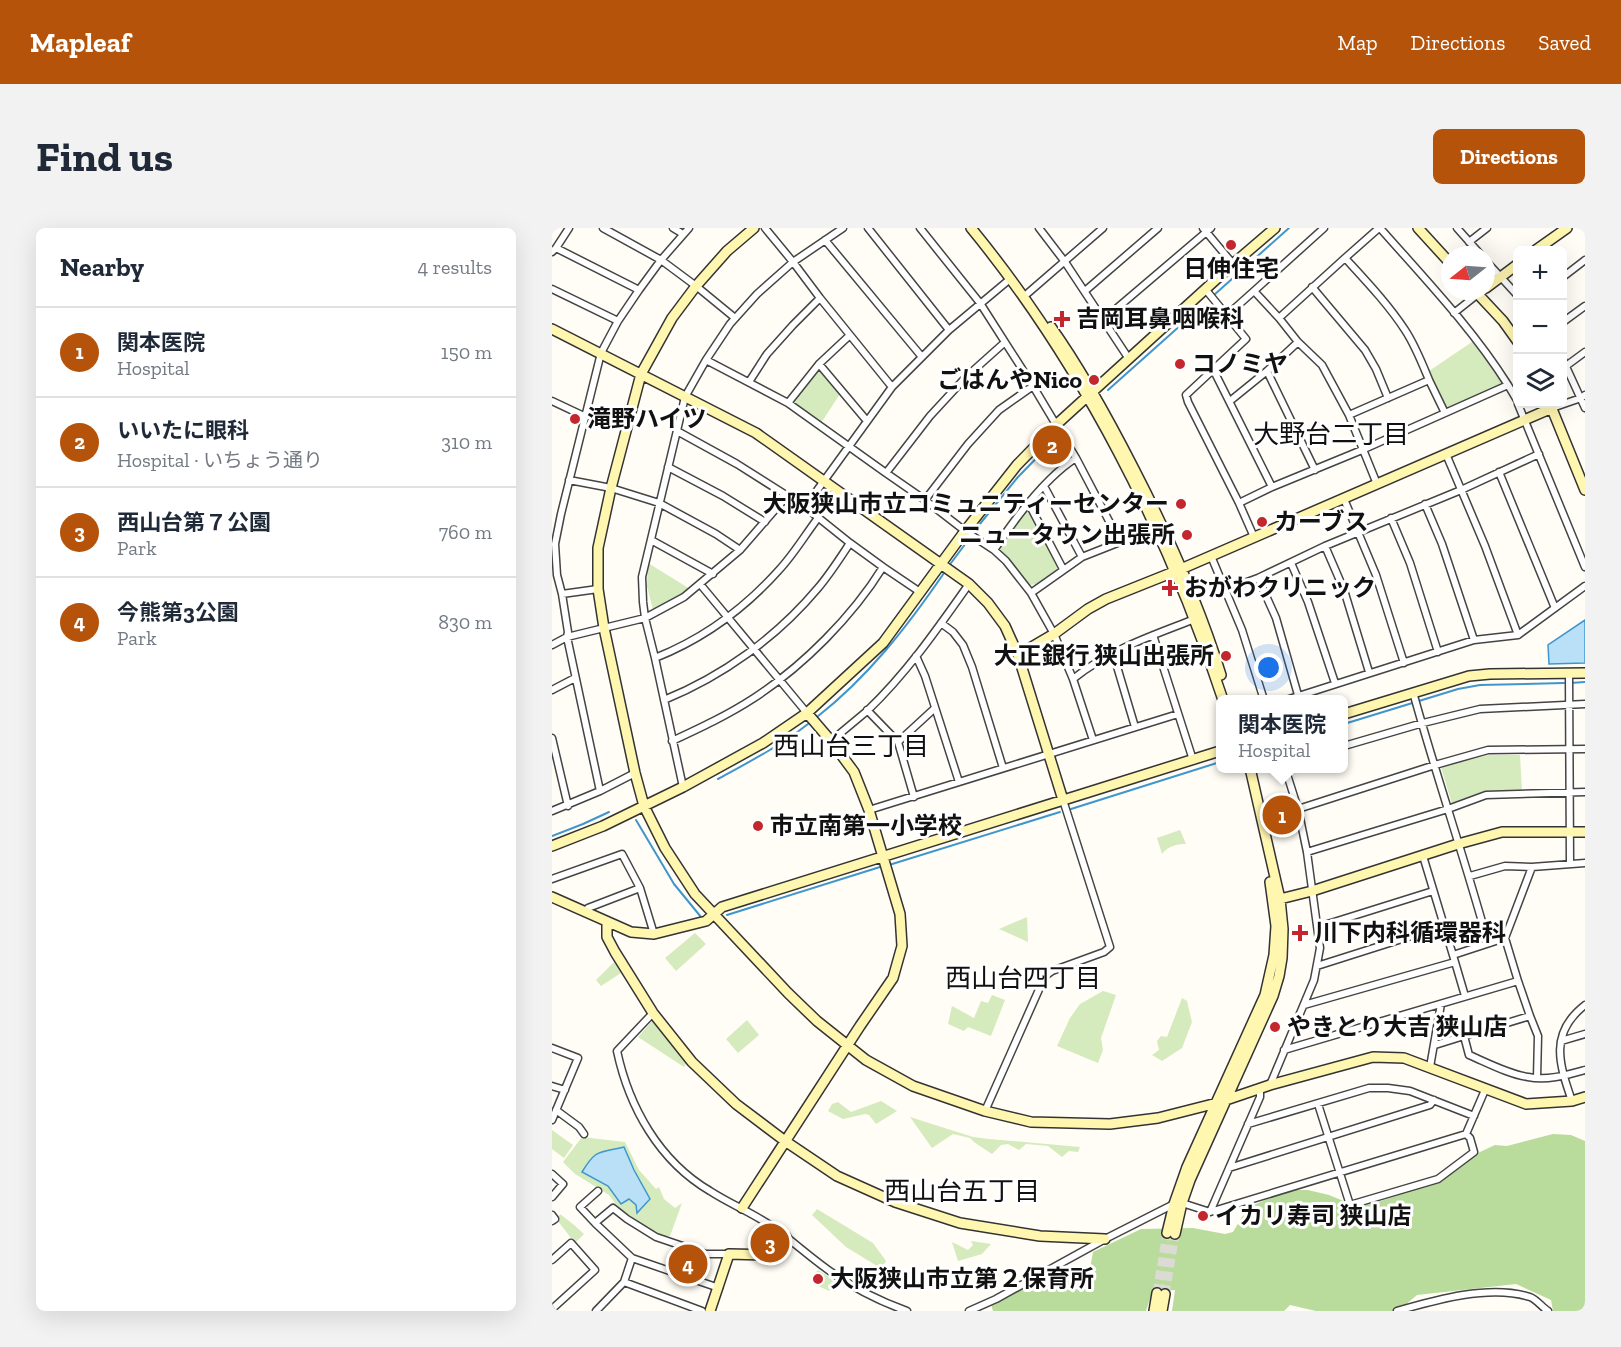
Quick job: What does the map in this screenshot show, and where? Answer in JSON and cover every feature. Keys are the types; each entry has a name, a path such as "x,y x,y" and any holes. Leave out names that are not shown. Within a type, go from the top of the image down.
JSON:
{"street":[{"path":"569,228 554,250 639,290"},
{"path":"603,228 661,260 735,318"},
{"path":"673,228 682,234"},
{"path":"600,791 567,637 562,594 557,575 555,544 602,353 618,321 639,290 689,228"},
{"path":"754,228 727,251 696,286 672,318 641,374 598,548 598,589 604,628 644,806 665,848 684,878 714,915 802,1007 866,1060 913,1086 985,1112 1031,1122 1110,1124 1158,1118 1373,1057 1404,1058 1526,1104 1572,1101 1585,1097"},
{"path":"765,228 892,387"},
{"path":"683,787 656,658 645,618 642,576 685,397 706,360 735,318 757,294 793,262 843,228"},
{"path":"868,228 949,330"},
{"path":"920,228 980,303 1033,386 1076,458 1120,542"},
{"path":"971,228 1010,279 1090,395 1147,493 1162,523 1222,695"},
{"path":"979,228 1066,348 1210,639 1228,695"},
{"path":"1039,228 1085,291 1129,359"},
{"path":"1091,228 1096,235"},
{"path":"1028,293 1103,228"},
{"path":"1085,291 1158,228"},
{"path":"552,846 579,837 683,787 763,743 807,713 883,643 965,531 1017,465 1057,424 1275,228"},
{"path":"1226,316 1324,228"},
{"path":"1279,318 1380,228 1486,351 1513,394"},
{"path":"1418,228 1441,253"},
{"path":"1457,228 1473,246"},
{"path":"1469,242 1487,228"},
{"path":"1542,246 1567,228"},
{"path":"1103,320 1207,229 1233,264"},
{"path":"825,240 922,357"},
{"path":"1345,258 1405,329 1445,413"},
{"path":"1567,274 1585,260"},
{"path":"1495,281 1513,268"},
{"path":"1495,271 1513,291"},
{"path":"805,507 892,387 949,330 1010,279"},
{"path":"1312,287 1365,350 1389,398"},
{"path":"552,289 618,321"},
{"path":"1206,290 1246,339 1186,395 1254,537"},
{"path":"1254,291 1298,342 1322,365 1348,416 1377,484"},
{"path":"749,382 767,354 820,298"},
{"path":"1455,313 1469,300"},
{"path":"1485,300 1513,335"},
{"path":"1567,319 1585,306"},
{"path":"552,329 756,433 969,584 988,603 1005,626 1018,655 1110,947 1104,952 1052,971 1045,976 985,1112"},
{"path":"788,403 819,364 850,335"},
{"path":"1230,400 1267,371 1298,342"},
{"path":"886,473 930,416 966,377 1004,343"},
{"path":"1567,361 1585,352"},
{"path":"706,360 788,403 994,550 1006,561 1031,592 1054,634 1073,679 1094,740"},
{"path":"819,364 867,421"},
{"path":"1567,368 1583,397 1585,408"},
{"path":"1213,369 1272,487"},
{"path":"1267,371 1315,470"},
{"path":"1348,416 1429,380"},
{"path":"1239,503 1508,385"},
{"path":"925,500 968,444 999,410 1033,386"},
{"path":"1567,402 1583,397"},
{"path":"552,401 586,417"},
{"path":"1520,408 1585,567"},
{"path":"1018,655 1106,599 1178,571 1525,420 1547,408"},
{"path":"1552,408 1585,490"},
{"path":"677,431 737,464 805,507 850,543 920,592"},
{"path":"1446,454 1485,546 1518,635"},
{"path":"1225,590 1258,578 1325,546 1461,490 1539,454"},
{"path":"994,550 1044,486 1063,466 1076,458"},
{"path":"668,466 765,522"},
{"path":"1499,472 1555,608"},
{"path":"569,480 611,488 660,503 740,550"},
{"path":"1044,486 1082,557"},
{"path":"552,645 567,637 645,618 684,597 740,550 787,496"},
{"path":"1344,499 1376,575 1404,663"},
{"path":"1029,504 1063,569"},
{"path":"1425,504 1442,544 1474,640"},
{"path":"552,512 561,514"},
{"path":"656,658 676,650 728,618 780,569 818,518"},
{"path":"1391,518 1410,563 1438,652"},
{"path":"1031,592 1082,557 1155,526"},
{"path":"651,540 713,574"},
{"path":"664,700 754,650 784,624 818,588 850,543"},
{"path":"1325,546 1344,590 1370,672"},
{"path":"1211,556 1242,630 1263,695"},
{"path":"1291,563 1308,602 1335,683"},
{"path":"672,741 703,727 754,698 779,680 837,626 873,583 883,567"},
{"path":"1258,578 1276,618 1298,695 1474,640 1518,635 1585,586"},
{"path":"700,584 831,741 854,772 869,810 900,914 902,946 893,978 742,1208"},
{"path":"831,741 867,710 895,681 969,584"},
{"path":"562,594 598,589"},
{"path":"1073,679 1113,653 1195,619"},
{"path":"941,623 963,645 1003,768"},
{"path":"1153,635 1193,760"},
{"path":"1113,653 1136,727"},
{"path":"916,656 925,676 959,782"},
{"path":"1569,672 1570,863"},
{"path":"1348,713 1415,698 1469,676 1585,673"},
{"path":"552,690 575,678"},
{"path":"1415,698 1458,844 1470,876 1488,943"},
{"path":"1348,745 1480,708 1585,704"},
{"path":"898,742 935,708"},
{"path":"867,710 898,742 914,797"},
{"path":"869,810 1178,714"},
{"path":"552,738 568,806"},
{"path":"1298,809 1488,750 1585,749"},
{"path":"552,897 631,932 654,934 706,921 723,907 883,855 1216,753"},
{"path":"552,811 568,806 635,773"},
{"path":"1171,1233 1187,1167 1265,995 1274,955 1276,926 1274,902 1245,773"},
{"path":"969,1311 1178,1203 1227,1100 1273,996 1279,976 1283,929 1280,899 1251,773"},
{"path":"1270,1085 1314,980 1320,948 1307,852 1298,809 1287,773"},
{"path":"1307,852 1448,809 1486,795 1585,792"},
{"path":"1280,899 1502,832 1585,832"},
{"path":"552,879 622,854 640,888 654,934"},
{"path":"1423,856 1465,996"},
{"path":"1470,876 1505,866 1532,867 1585,863"},
{"path":"1532,867 1505,938 1538,1036 1537,1078"},
{"path":"585,911 640,888"},
{"path":"1318,927 1433,891"},
{"path":"607,922 607,937 653,1013 692,1062 736,1104 785,1142 837,1176 895,1202 960,1223 1040,1236 1105,1239"},
{"path":"1317,966 1443,926"},
{"path":"1304,1005 1454,958 1505,938"},
{"path":"1284,1050 1518,981"},
{"path":"1430,1067 1441,1004"},
{"path":"1572,1101 1564,1077 1560,1046 1566,1025 1585,1005"},
{"path":"653,1013 617,1051 628,1093 643,1121 663,1150 679,1168 708,1190 742,1208 786,1237 834,1274 866,1293 908,1311"},
{"path":"1435,1045 1530,1016"},
{"path":"1561,1041 1585,1034"},
{"path":"1464,1036 1469,1055 1528,1077 1564,1077 1585,1070"},
{"path":"552,1048 578,1058 552,1120"},
{"path":"552,1086 565,1090"},
{"path":"1248,1124 1369,1089 1388,1088 1410,1091 1474,1116"},
{"path":"1210,1212 1260,1097 1260,1089"},
{"path":"1178,1203 1210,1212 1466,1134 1485,1090"},
{"path":"1229,1168 1430,1105 1434,1101"},
{"path":"1318,1104 1350,1205 1438,1179 1474,1152 1470,1138 1466,1134"},
{"path":"556,1110 579,1127 584,1134"},
{"path":"552,1174 563,1184 552,1197"},
{"path":"598,1191 580,1207 632,1258 718,1288"},
{"path":"595,1223 613,1208 656,1237 706,1254 769,1255 775,1253 786,1237"},
{"path":"552,1215 555,1219 552,1221"},
{"path":"552,1260 571,1243 595,1270 552,1309"},
{"path":"710,1311 729,1254"},
{"path":"596,1311 624,1282 632,1258"},
{"path":"624,1282 702,1311"},
{"path":"1396,1311 1426,1302 1491,1291 1532,1297 1548,1311"},
{"path":"1154,1311 1161,1294 1162,1311"},
{"path":"677,1311 680,1303"}],"green space":[{"path":"1475,340 1504,381 1502,386 1449,408 1444,407 1429,371"},
{"path":"817,369 821,370 840,394 821,423 792,403"},
{"path":"1029,508 1060,567 1037,584 1030,585 1000,552 999,548"},
{"path":"648,563 690,589 653,610 647,586"},
{"path":"1488,755 1520,755 1522,791 1485,791 1452,804 1441,767"},
{"path":"1180,830 1186,844 1173,846 1162,854 1157,838"},
{"path":"1027,917 1028,942 999,929"},
{"path":"695,933 706,944 676,971 665,958"},
{"path":"614,962 621,973 601,986 596,980"},
{"path":"1103,991 1116,995 1101,1038 1103,1050 1098,1063 1057,1046 1070,1018 1080,1004"},
{"path":"992,995 1005,1000 991,1036 968,1027 964,1031 948,1024 952,1006 974,1018 981,1001 988,1003"},
{"path":"1182,998 1187,1001 1192,1022 1182,1048 1162,1061 1152,1055 1159,1050 1157,1041 1161,1036 1167,1037"},
{"path":"654,1019 687,1062 684,1067 638,1037"},
{"path":"747,1020 759,1035 738,1053 726,1039"},
{"path":"881,1101 897,1111 876,1124 869,1115 843,1119 828,1111 832,1104 838,1102 851,1112"},
{"path":"910,1117 973,1137 1080,1147 1078,1152 1069,1151 1062,1157 1048,1146 1026,1144 1019,1150 1008,1144 1001,1145 992,1154 970,1138 953,1134 932,1148"},
{"path":"552,1130 573,1145 564,1158 552,1149"},
{"path":"1553,1134 1571,1135 1585,1141 1585,1311 1553,1311 1551,1300 1516,1284 1417,1295 1398,1311 1316,1311 1290,1305 1284,1311 1172,1311 1175,1290 1152,1292 1146,1311 993,1311 991,1304 1053,1271 1065,1282 1088,1273 1093,1252 1141,1229 1193,1228 1225,1234 1233,1232 1242,1217 1254,1205 1287,1190 1308,1190 1329,1195 1353,1205 1378,1202 1447,1175 1480,1152 1495,1145 1507,1146"},
{"path":"582,1137 625,1142 639,1170 656,1189 659,1187 664,1199 675,1208 682,1203 670,1236 663,1236 645,1226 618,1207 609,1195 575,1174 563,1162"},
{"path":"817,1209 873,1243 886,1261 882,1269 846,1247 812,1215"},
{"path":"560,1214 584,1234 575,1243 557,1220"},
{"path":"971,1241 991,1244 982,1254 958,1261 952,1242 968,1250 973,1245"},
{"path":"678,1250 701,1257 696,1275 676,1268"},
{"path":"818,1270 828,1276 837,1286 836,1292 814,1284 812,1281 814,1274"}],"water":[{"path":"1585,620 1585,663 1549,664 1548,645"},
{"path":"624,1147 650,1199 637,1213 636,1205 629,1199 621,1204 608,1186 582,1172 598,1153"}],"waterway":[{"path":"1214,295 1289,228"},
{"path":"1108,390 1200,308"},
{"path":"975,530 1018,477 1058,436"},
{"path":"951,563 969,539"},
{"path":"817,717 836,702 886,650 944,573"},
{"path":"1570,683 1585,682"},
{"path":"1348,723 1458,689 1480,685 1564,683"},
{"path":"718,779 775,747 808,724"},
{"path":"1071,809 1216,763"},
{"path":"552,836 609,812"},
{"path":"889,865 1060,812"},
{"path":"636,820 674,884 701,917"},
{"path":"727,915 880,867"}],"tunnel":[{"path":"1157,1293 1167,1233"},
{"path":"1165,1294 1175,1234"}],"place":[{"name":"日伸住宅","path":"1231,245"},
{"name":"吉岡耳鼻咽喉科","path":"1062,319"},
{"name":"コノミヤ","path":"1180,364"},
{"name":"ごはんやNico","path":"1094,380"},
{"name":"滝野ハイツ","path":"575,419"},
{"name":"いいたに眼科","path":"1052,445"},
{"name":"大阪狭山市立コミュニティーセンター","path":"1181,504"},
{"name":"カーブス","path":"1262,522"},
{"name":"ニュータウン出張所","path":"1187,535"},
{"name":"おがわクリニック","path":"1170,588"},
{"name":"大正銀行 狭山出張所","path":"1226,656"},
{"name":"関本医院","path":"1282,815"},
{"name":"市立南第一小学校","path":"758,826"},
{"name":"川下内科循環器科","path":"1300,933"},
{"name":"やきとり大吉 狭山店","path":"1275,1027"},
{"name":"イカリ寿司 狭山店","path":"1203,1216"},
{"name":"西山台第７公園","path":"770,1243"},
{"name":"今熊第3公園","path":"688,1264"},
{"name":"大阪狭山市立第２保育所","path":"818,1279"}],"district":[{"name":"大野台二丁目","path":"1331,434"},
{"name":"西山台三丁目","path":"851,746"},
{"name":"西山台四丁目","path":"1023,978"},
{"name":"西山台五丁目","path":"962,1191"}]}
